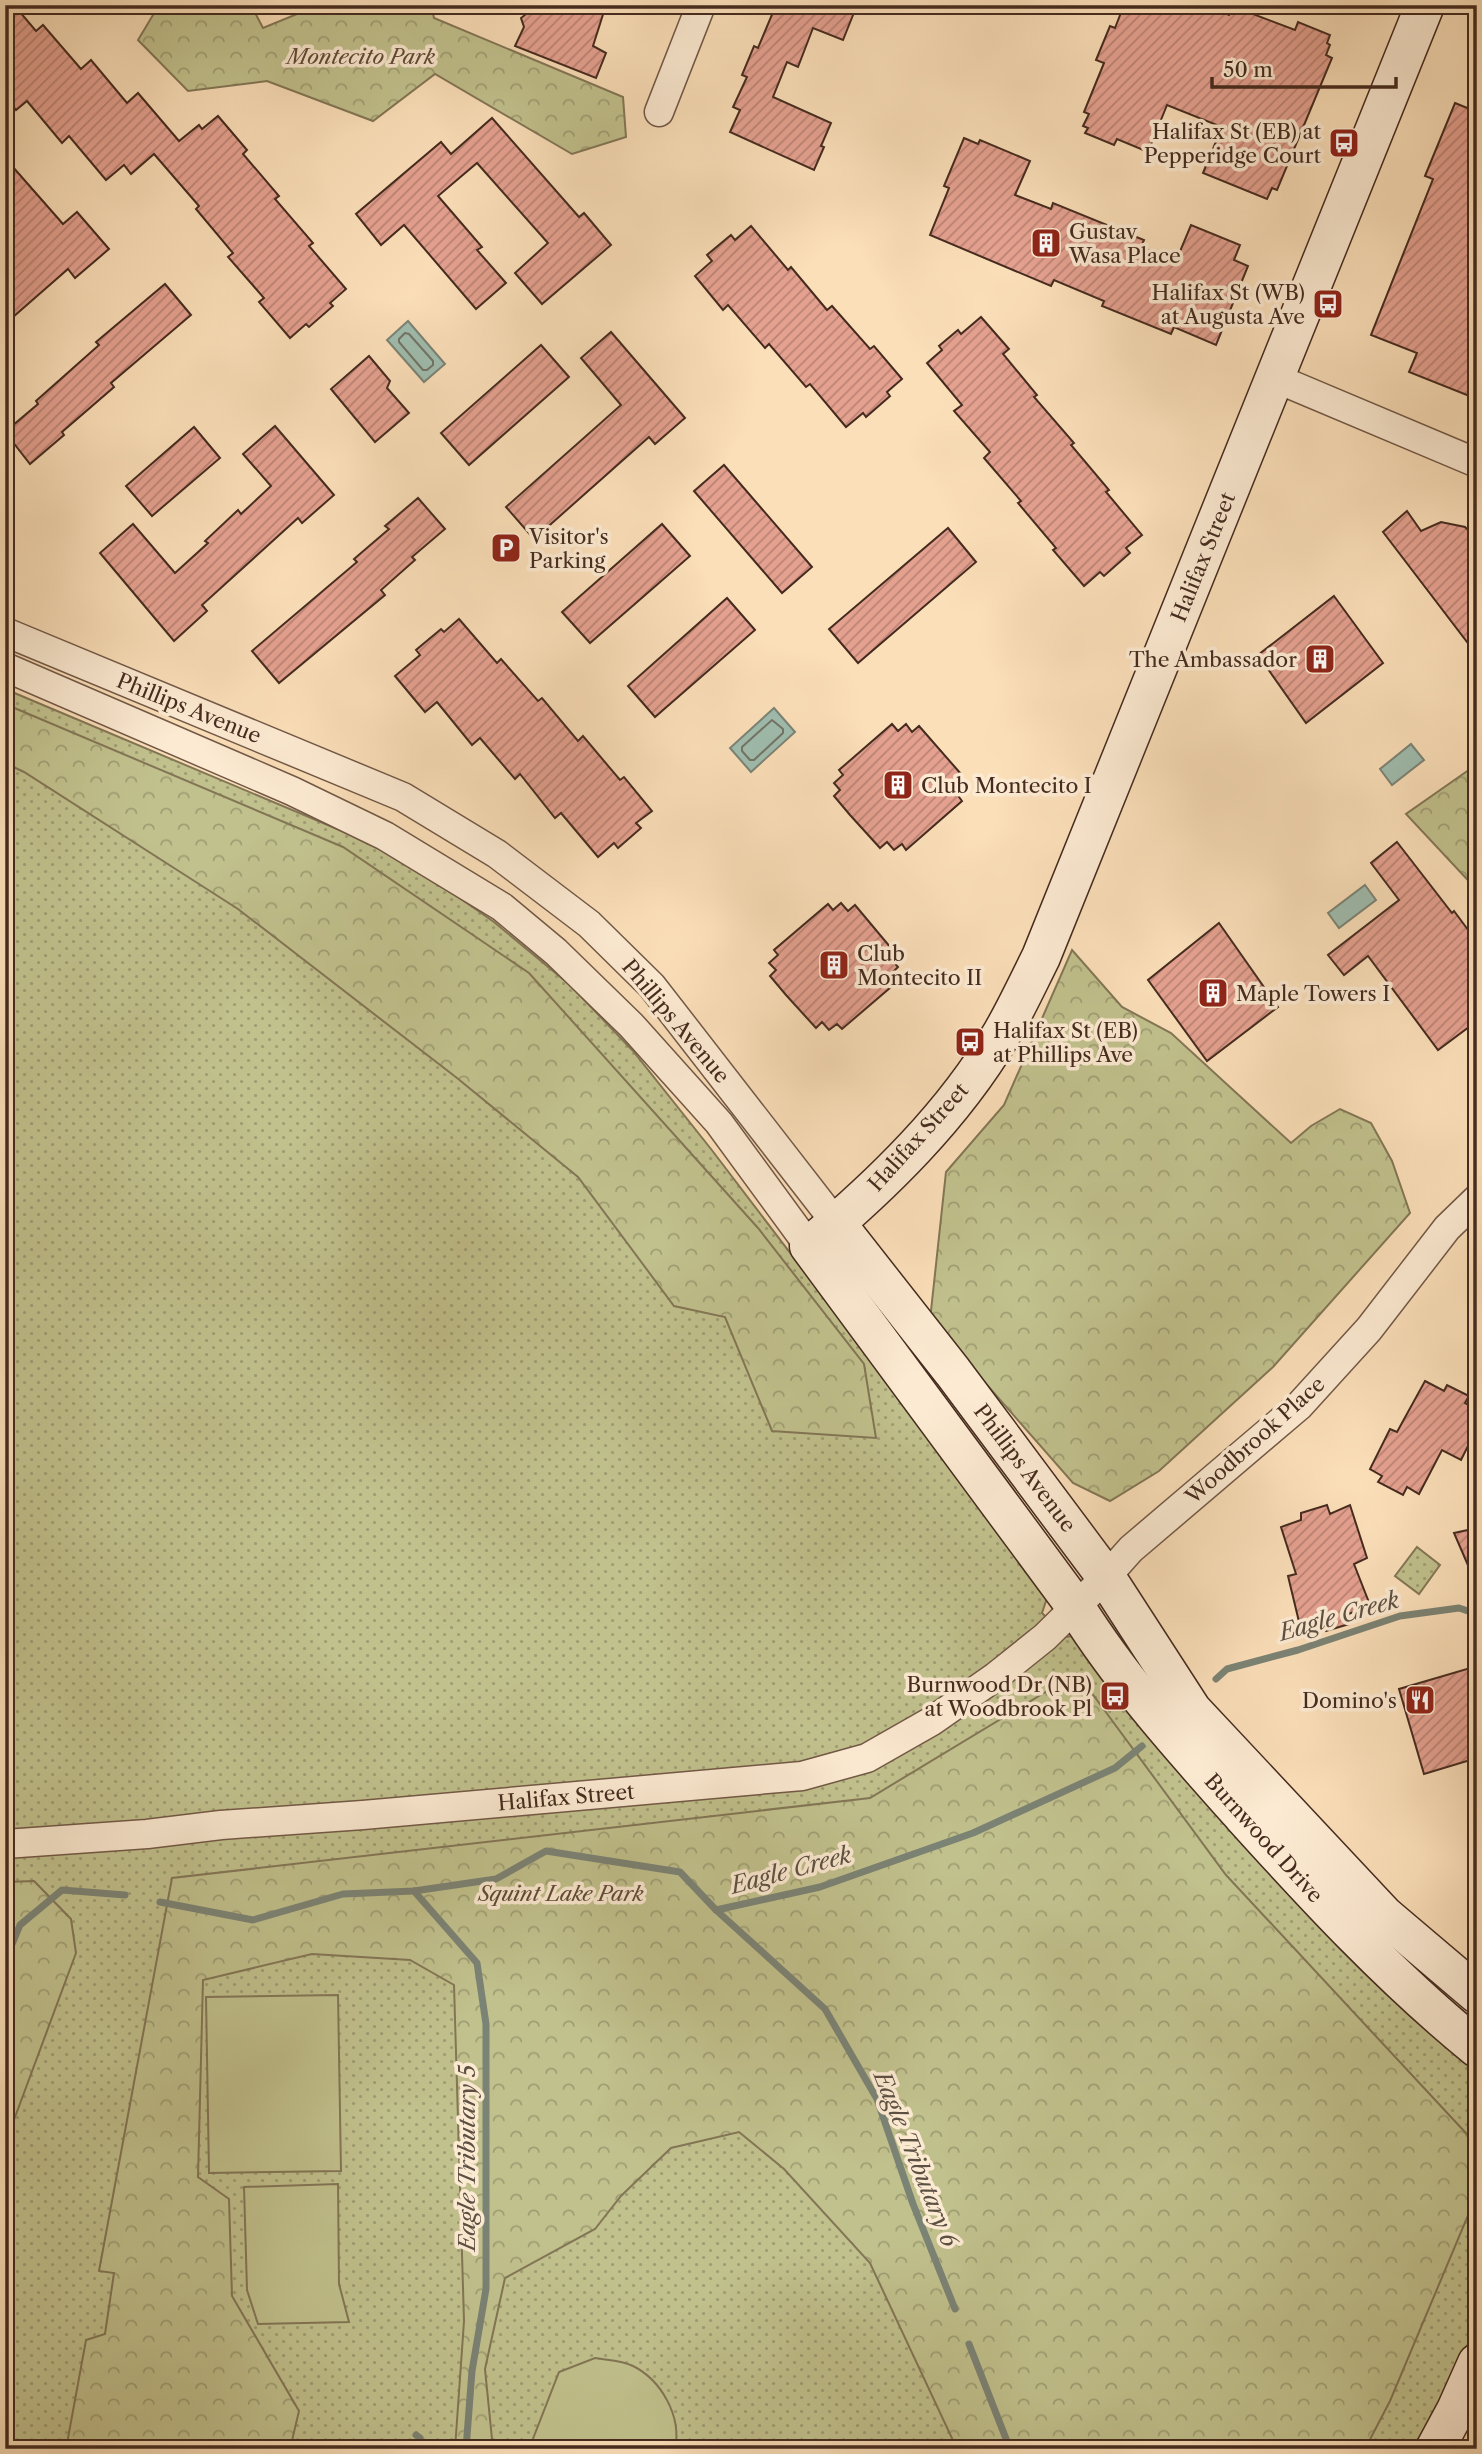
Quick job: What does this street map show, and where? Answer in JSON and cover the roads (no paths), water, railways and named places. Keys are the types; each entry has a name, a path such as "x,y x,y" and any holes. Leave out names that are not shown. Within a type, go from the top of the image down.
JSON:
{"street":[{"path":"659,112 701,5"},
{"name":"Halifax Street","path":"823,1235 915,1147 946,1113 995,1044 1041,957 1425,5"},
{"path":"1275,378 1477,463"},
{"name":"Phillips Avenue","path":"5,632 403,797 497,854 589,924 652,986 1075,1606"},
{"name":"Phillips Avenue","path":"5,667 292,791 385,835 502,907 556,952 640,1035 953,1372 1106,1577"},
{"name":"Woodbrook Place","path":"1075,1606 1131,1549 1298,1406 1369,1329 1447,1228 1477,1199"},
{"name":"Burnwood Drive","path":"1106,1577 1192,1710 1220,1742 1384,1915 1477,1994"},
{"name":"Halifax Street","path":"5,1844 147,1835 221,1825 802,1776 867,1758 932,1721 995,1677 1045,1637 1075,1606"},
{"name":"Burnwood Drive","path":"1075,1606 1091,1632 1168,1730 1303,1882 1367,1950 1477,2048"},
{"path":"1435,2449 1477,2363"}],"water":[{"path":"408,321 445,364 424,382 387,340"},
{"path":"774,708 795,732 751,772 730,748"},
{"path":"1411,744 1424,760 1392,785 1380,769"},
{"path":"1365,885 1376,900 1339,928 1328,913"}],"waterway":[{"name":"Eagle Creek","path":"1216,1679 1227,1669 1298,1650 1400,1616 1459,1608 1477,1614"},
{"name":"Eagle Creek","path":"716,1910 820,1887 973,1833 1115,1768 1142,1746"},
{"name":"Eagle Creek","path":"160,1902 253,1920 343,1894 414,1891 496,1879 546,1851 680,1872 716,1910 825,2009 877,2099 913,2204 955,2309"},
{"name":"Eagle Creek","path":"5,1961 20,1925 62,1890 125,1895"},
{"name":"Eagle Tributary 5","path":"414,1891 477,1963 486,2024 486,2289 472,2371 466,2449"},
{"name":"Eagle Tributary 6","path":"969,2344 1010,2449"},
{"path":"416,2435 420,2438"}],"place":[{"name":"Halifax St (EB) at Pepperidge Court","path":"1344,143"},
{"name":"Gustav Wasa Place","path":"1046,243"},
{"name":"Halifax St (WB) at Augusta Ave","path":"1328,304"},
{"name":"Visitor's Parking","path":"506,548"},
{"name":"The Ambassador","path":"1320,659"},
{"name":"Club Montecito I","path":"898,785"},
{"name":"Club Montecito II","path":"834,965"},
{"name":"Maple Towers I","path":"1213,993"},
{"name":"Halifax St (EB) at Phillips Ave","path":"970,1042"},
{"name":"Burnwood Dr (NB) at Woodbrook Pl","path":"1115,1696"},
{"name":"Domino's","path":"1420,1700"}],"park label":[{"name":"Montecito Park","path":"361,56"},
{"name":"Squint Lake Park","path":"561,1893"}]}
